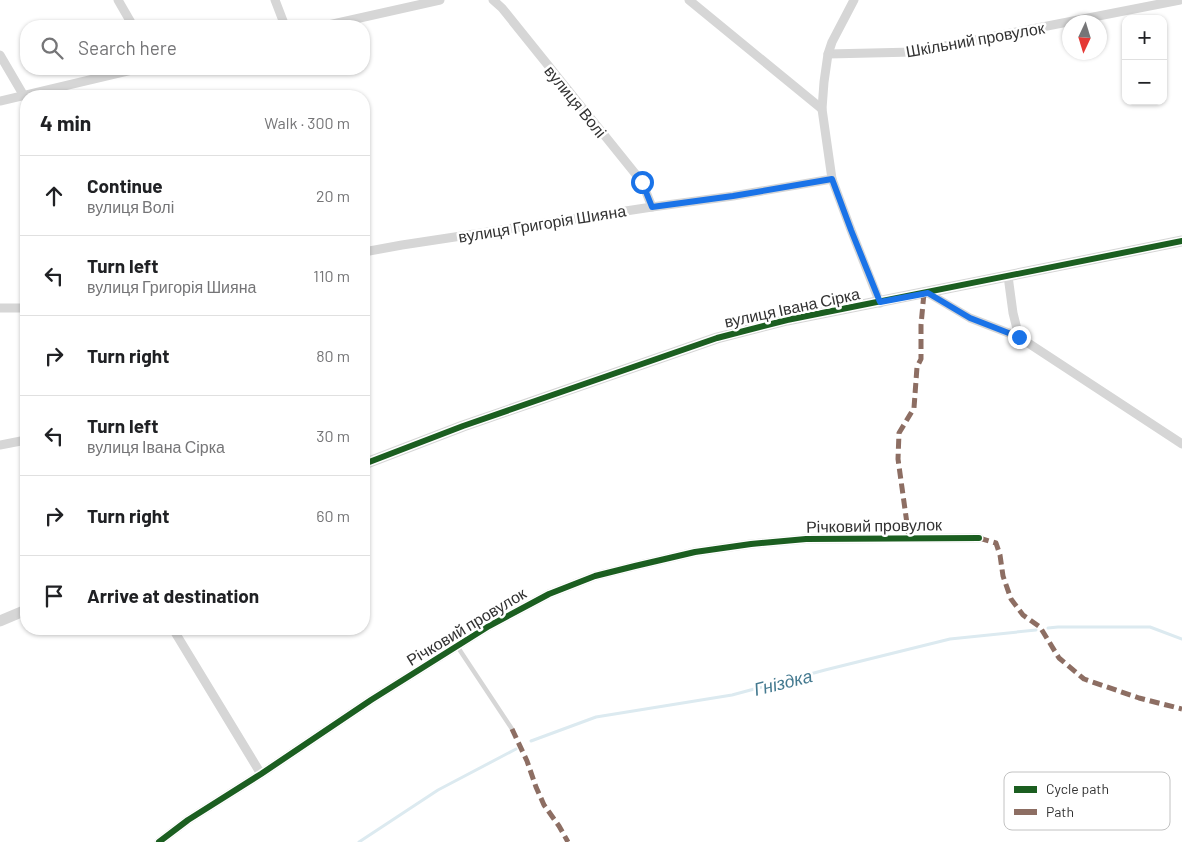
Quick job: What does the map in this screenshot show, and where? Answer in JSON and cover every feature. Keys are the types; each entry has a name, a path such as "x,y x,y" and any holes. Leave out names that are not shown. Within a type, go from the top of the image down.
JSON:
{"street":[{"path":"118,0 130,20"},
{"path":"275,0 283,20"},
{"path":"351,20 440,0"},
{"name":"вулиця Волі","path":"493,0 502,8 642,182 652,207"},
{"path":"690,0 822,109"},
{"path":"854,0 838,28 828,54 822,109 832,179 880,302"},
{"name":"Шкільний провулок","path":"828,54 914,52 1180,0"},
{"path":"0,56 20,90"},
{"path":"49,90 111,75"},
{"path":"0,101 20,97"},
{"name":"вулиця Григорія Шияна","path":"370,251 733,196 832,179"},
{"name":"вулиця Івана Сірка","path":"370,462 462,426 717,338 788,320 1182,242"},
{"path":"1008,276 1013,313 1019,337"},
{"path":"928,293 970,318 1019,337 1182,444"},
{"path":"0,308 20,308"},
{"path":"0,445 20,441"},
{"name":"Річковий провулок","path":"159,842 188,820 261,774 371,700 489,626 549,594 595,576 696,552 751,544 806,539 979,538"},
{"path":"0,621 20,613"},
{"path":"177,635 261,774"}],"lane":[{"path":"457,646 512,729"}],"waterway":[{"name":"Гніздка","path":"1048,628 1150,627 1182,639"},
{"name":"Гніздка","path":"531,741 596,717 732,695 950,639 1036,630"},
{"name":"Гніздка","path":"359,842 438,790 516,749"}],"marked path":[{"path":"909,538 898,459 899,433 914,408 917,367 921,359 921,325 924,293"},
{"path":"979,538 996,543 1003,576 1011,599 1023,615 1040,627 1059,658 1084,679 1139,698 1182,709"},
{"path":"512,729 544,805 568,842"}],"cycle path":[{"path":"370,462 463,426 717,338 787,320 1182,241"},
{"path":"159,842 188,820 261,774 371,700 489,626 549,594 595,576 695,552 751,544 806,539 979,538"}],"route":[{"path":"642,182 652,207 733,196 832,179 880,302 928,293 970,318 1019,337"}]}
